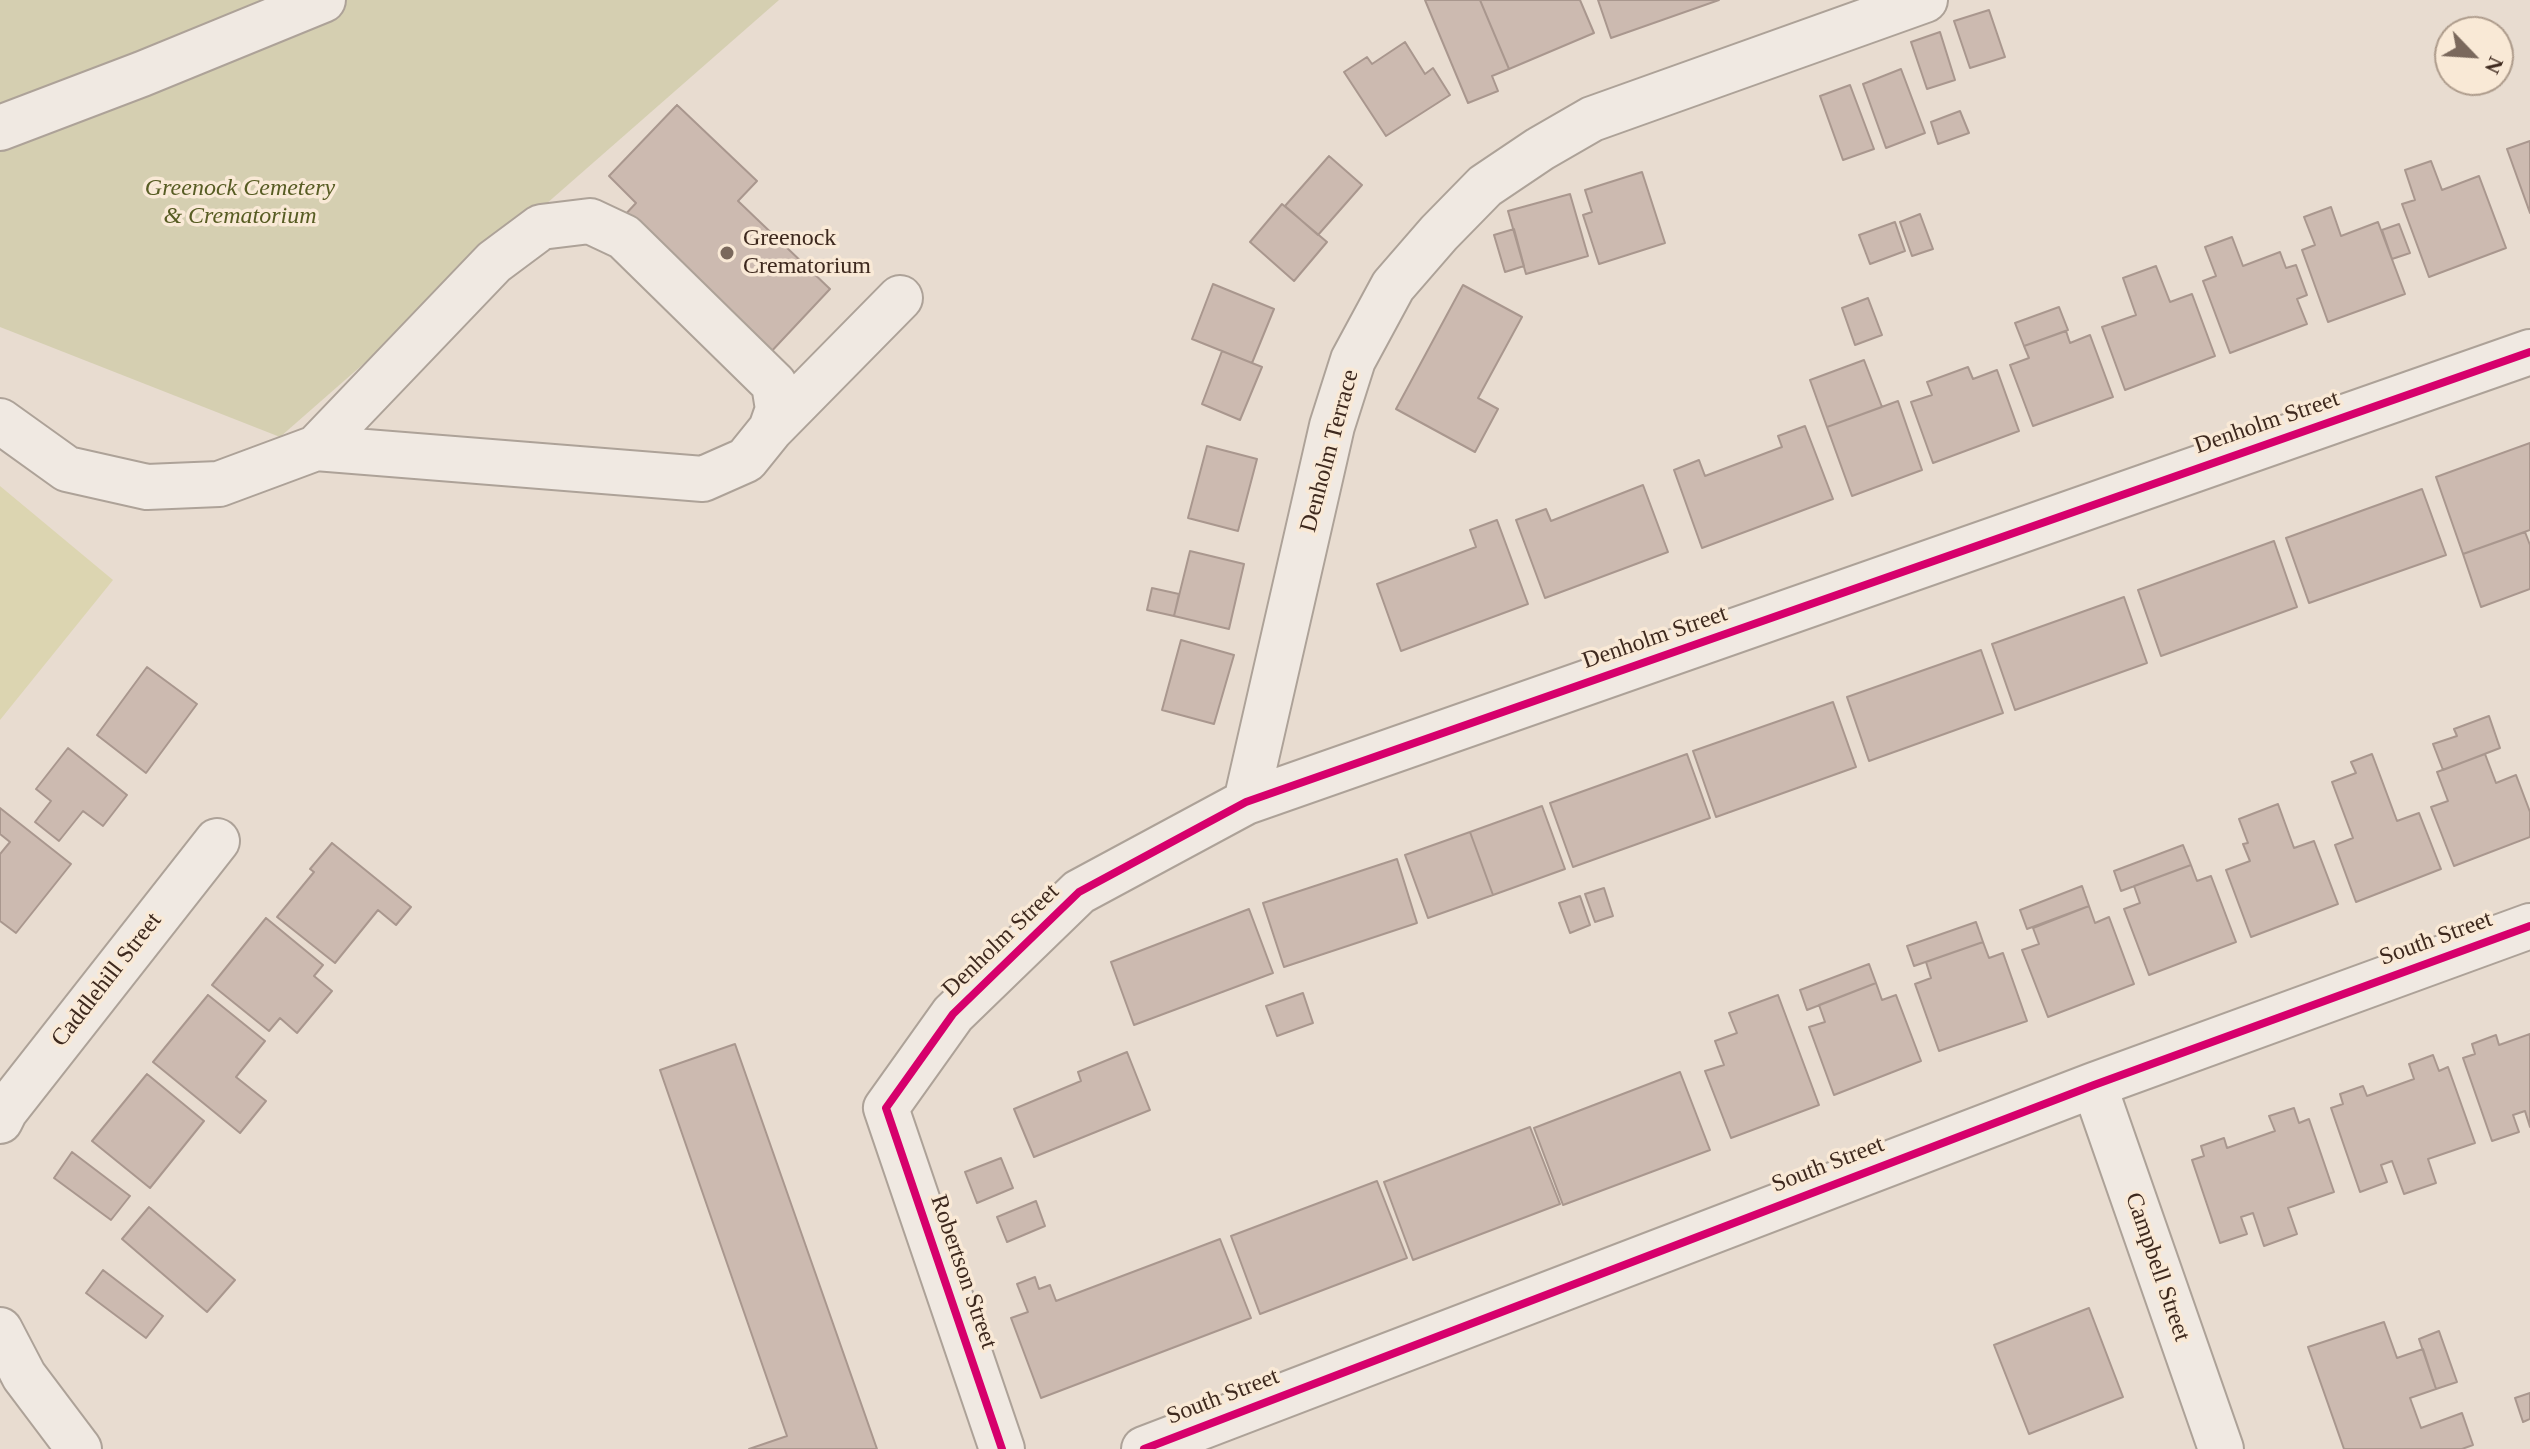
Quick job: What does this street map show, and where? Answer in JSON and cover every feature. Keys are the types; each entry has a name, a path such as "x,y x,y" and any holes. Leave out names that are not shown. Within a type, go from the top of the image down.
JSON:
{"street":[{"path":"0,128 323,0"},
{"name":"Denholm Terrace","path":"1246,802 1332,426 1353,360 1393,286 1485,186 1592,119 1925,0"},
{"path":"316,448 494,262 541,227 590,221 624,237 774,384 778,409 771,429"},
{"path":"0,421 67,469 147,487 219,484 316,448 659,466 703,479 746,460 771,429 900,298"},
{"name":"Denholm Street","path":"886,1108 953,1014 1079,892 1246,802 2530,352"},
{"name":"Caddlehill Street","path":"0,1121 217,841"},
{"name":"South Street","path":"1144,1449 2094,1085 2530,926"},
{"name":"Campbell Street","path":"2094,1085 2221,1449"},
{"name":"Robertson Street","path":"886,1108 1002,1449"},
{"path":"0,1330 24,1376 79,1449"}],"shaded area":[{"path":"0,486 113,580 0,720"}],"green space":[{"name":"Greenock Cemetery & Crematorium","path":"0,0 779,0 280,437 0,327"}],"building":[{"path":"1425,0 1480,0 1509,69 1492,76 1498,91 1468,103"},
{"path":"1480,0 1580,0 1594,33 1509,69"},
{"path":"1598,0 1719,0 1611,38"},
{"path":"1989,10 2005,57 1970,68 1954,21"},
{"path":"1940,32 1955,80 1927,89 1911,42"},
{"path":"1405,42 1425,74 1433,68 1450,95 1386,136 1344,72 1367,57 1372,64"},
{"path":"1901,69 1925,133 1886,148 1863,84"},
{"path":"1850,85 1874,149 1843,160 1820,96"},
{"name":"Greenock Crematorium","path":"677,105 757,181 738,201 830,289 768,355 623,217 636,203 609,176"},
{"path":"1960,111 1969,133 1938,144 1931,122"},
{"path":"2530,141 2530,213 2507,149"},
{"path":"1329,156 1362,185 1318,235 1285,206"},
{"path":"2431,161 2442,190 2479,176 2506,248 2429,277 2402,204 2415,200 2405,170"},
{"path":"1642,172 1665,243 1599,264 1583,215 1592,212 1585,190"},
{"path":"1570,194 1588,256 1526,274 1508,211"},
{"path":"1282,204 1327,242 1294,281 1250,242"},
{"path":"2331,207 2341,236 2378,222 2405,294 2328,322 2302,250 2315,245 2304,217"},
{"path":"1920,214 1933,249 1912,256 1900,222"},
{"path":"1895,222 1905,251 1870,264 1859,235"},
{"path":"2399,224 2410,253 2392,259 2382,230"},
{"path":"1514,229 1524,266 1505,272 1494,235"},
{"path":"2232,237 2243,266 2280,252 2286,268 2296,265 2307,295 2297,299 2307,324 2230,353 2203,281 2216,276 2205,247"},
{"path":"2156,266 2170,302 2192,294 2215,356 2125,390 2102,327 2136,315 2123,278"},
{"path":"1213,284 1274,309 1252,363 1192,339"},
{"path":"1463,285 1522,317 1478,398 1498,409 1475,452 1396,409"},
{"path":"1868,298 1882,335 1855,345 1842,308"},
{"path":"2059,307 2068,330 2024,346 2015,323"},
{"path":"2066,331 2070,343 2090,335 2113,397 2033,426 2010,365 2029,358 2024,346"},
{"path":"1222,351 1262,367 1240,420 1202,404"},
{"path":"1864,360 1882,407 1827,427 1810,380"},
{"path":"1968,367 1973,379 1997,370 2019,431 1933,463 1911,402 1932,395 1927,382"},
{"path":"1898,401 1922,470 1852,496 1827,427"},
{"path":"1805,426 1833,499 1702,548 1674,470 1699,460 1705,476 1782,447 1778,436"},
{"path":"2530,443 2530,530 2463,554 2436,477"},
{"path":"1207,446 1257,459 1238,531 1188,518"},
{"path":"1643,485 1668,552 1545,598 1516,520 1546,509 1551,521"},
{"path":"2422,489 2446,555 2309,603 2286,538"},
{"path":"1497,520 1528,604 1401,651 1377,584 1476,547 1470,530"},
{"path":"2525,532 2530,545 2530,589 2481,607 2463,554"},
{"path":"2274,541 2297,607 2161,656 2138,590"},
{"path":"1190,551 1244,564 1229,629 1174,616"},
{"path":"1152,588 1179,594 1174,616 1147,610"},
{"path":"2124,597 2147,663 2015,710 1992,644"},
{"path":"1181,640 1234,655 1214,724 1162,710"},
{"path":"1981,650 2003,713 1869,761 1847,697"},
{"path":"147,667 197,704 146,773 97,735"},
{"path":"1833,702 1856,767 1716,817 1693,751"},
{"path":"2489,716 2500,748 2443,770 2433,744 2457,736 2454,729"},
{"path":"68,748 127,795 103,826 83,811 59,841 35,822 51,801 36,789"},
{"path":"1687,754 1710,818 1573,867 1550,803"},
{"path":"2372,754 2397,821 2419,813 2441,869 2356,902 2335,845 2353,838 2332,782 2356,773 2351,762"},
{"path":"2485,754 2496,783 2516,775 2530,812 2530,837 2454,866 2431,807 2448,801 2437,772"},
{"path":"2278,804 2294,848 2314,841 2338,904 2251,937 2226,870 2250,861 2243,844 2248,843 2239,819"},
{"path":"1542,806 1565,869 1493,895 1470,832"},
{"path":"0,808 71,864 16,933 0,921 0,854 10,842 0,834"},
{"path":"1470,832 1493,895 1428,918 1405,855"},
{"path":"332,843 411,907 396,925 378,910 335,963 277,917 314,872 310,869"},
{"path":"2183,845 2191,865 2121,891 2114,871"},
{"path":"1397,859 1417,923 1284,967 1263,903"},
{"path":"2191,865 2197,881 2211,876 2236,942 2149,975 2124,909 2140,903 2134,886"},
{"path":"2082,886 2089,906 2027,929 2020,910"},
{"path":"1604,888 1613,916 1595,922 1585,894"},
{"path":"1580,896 1590,925 1570,933 1559,903"},
{"path":"2089,906 2095,923 2109,917 2134,984 2048,1017 2022,950 2039,944 2033,928"},
{"path":"1249,909 1273,973 1134,1025 1111,962"},
{"path":"266,918 323,965 314,976 332,991 297,1033 280,1018 269,1031 212,985"},
{"path":"1976,922 1983,942 1914,966 1907,946"},
{"path":"1983,942 1989,958 2003,953 2027,1021 1939,1051 1915,984 1931,978 1926,962"},
{"path":"1869,964 1876,983 1807,1010 1800,990"},
{"path":"1876,983 1882,1000 1896,995 1921,1061 1834,1095 1809,1027 1825,1022 1819,1005"},
{"path":"1303,993 1313,1023 1277,1036 1266,1006"},
{"path":"208,995 265,1041 236,1077 266,1101 240,1133 153,1062"},
{"path":"1778,995 1819,1105 1731,1138 1705,1071 1724,1065 1715,1041 1737,1033 1729,1013"},
{"path":"2530,1034 2530,1127 2525,1111 2513,1115 2519,1132 2492,1141 2463,1058 2475,1054 2472,1044 2496,1035 2499,1045"},
{"path":"735,1044 877,1449 749,1449 787,1436 660,1070"},
{"path":"1127,1052 1150,1110 1034,1157 1014,1109 1081,1081 1078,1072"},
{"path":"2433,1055 2439,1071 2448,1067 2475,1143 2428,1159 2436,1183 2404,1194 2392,1161 2381,1165 2387,1182 2360,1192 2331,1108 2343,1104 2340,1094 2363,1086 2367,1096 2414,1079 2409,1064"},
{"path":"1680,1072 1710,1150 1563,1205 1534,1128"},
{"path":"147,1074 204,1121 150,1188 92,1141"},
{"path":"2294,1108 2299,1123 2309,1119 2334,1192 2288,1208 2297,1234 2264,1246 2253,1213 2241,1217 2247,1234 2220,1243 2192,1160 2204,1156 2201,1146 2224,1138 2227,1148 2275,1131 2269,1116"},
{"path":"1530,1127 1560,1204 1413,1260 1384,1182"},
{"path":"72,1152 130,1196 111,1220 54,1178"},
{"path":"1001,1158 1013,1188 977,1203 965,1172"},
{"path":"1377,1181 1407,1258 1260,1314 1231,1236"},
{"path":"1036,1201 1045,1226 1007,1242 997,1217"},
{"path":"149,1207 235,1280 207,1312 122,1239"},
{"path":"1220,1239 1251,1318 1041,1398 1011,1318 1028,1312 1017,1284 1035,1277 1039,1289 1050,1285 1056,1301"},
{"path":"103,1270 163,1316 146,1338 86,1293"},
{"path":"2089,1308 2123,1397 2029,1434 1994,1345"},
{"path":"2384,1322 2397,1358 2423,1349 2436,1389 2410,1398 2421,1428 2462,1413 2473,1445 2462,1449 2344,1449 2308,1347"},
{"path":"2439,1331 2457,1382 2436,1389 2419,1339"},
{"path":"2530,1393 2530,1419 2523,1422 2515,1398"}],"cycle path":[{"path":"1002,1449 886,1108 953,1014 1079,892 1246,802 2530,352"},
{"path":"1144,1449 2094,1085 2530,926"}],"place":[{"name":"Greenock Crematorium","path":"727,253"}]}
